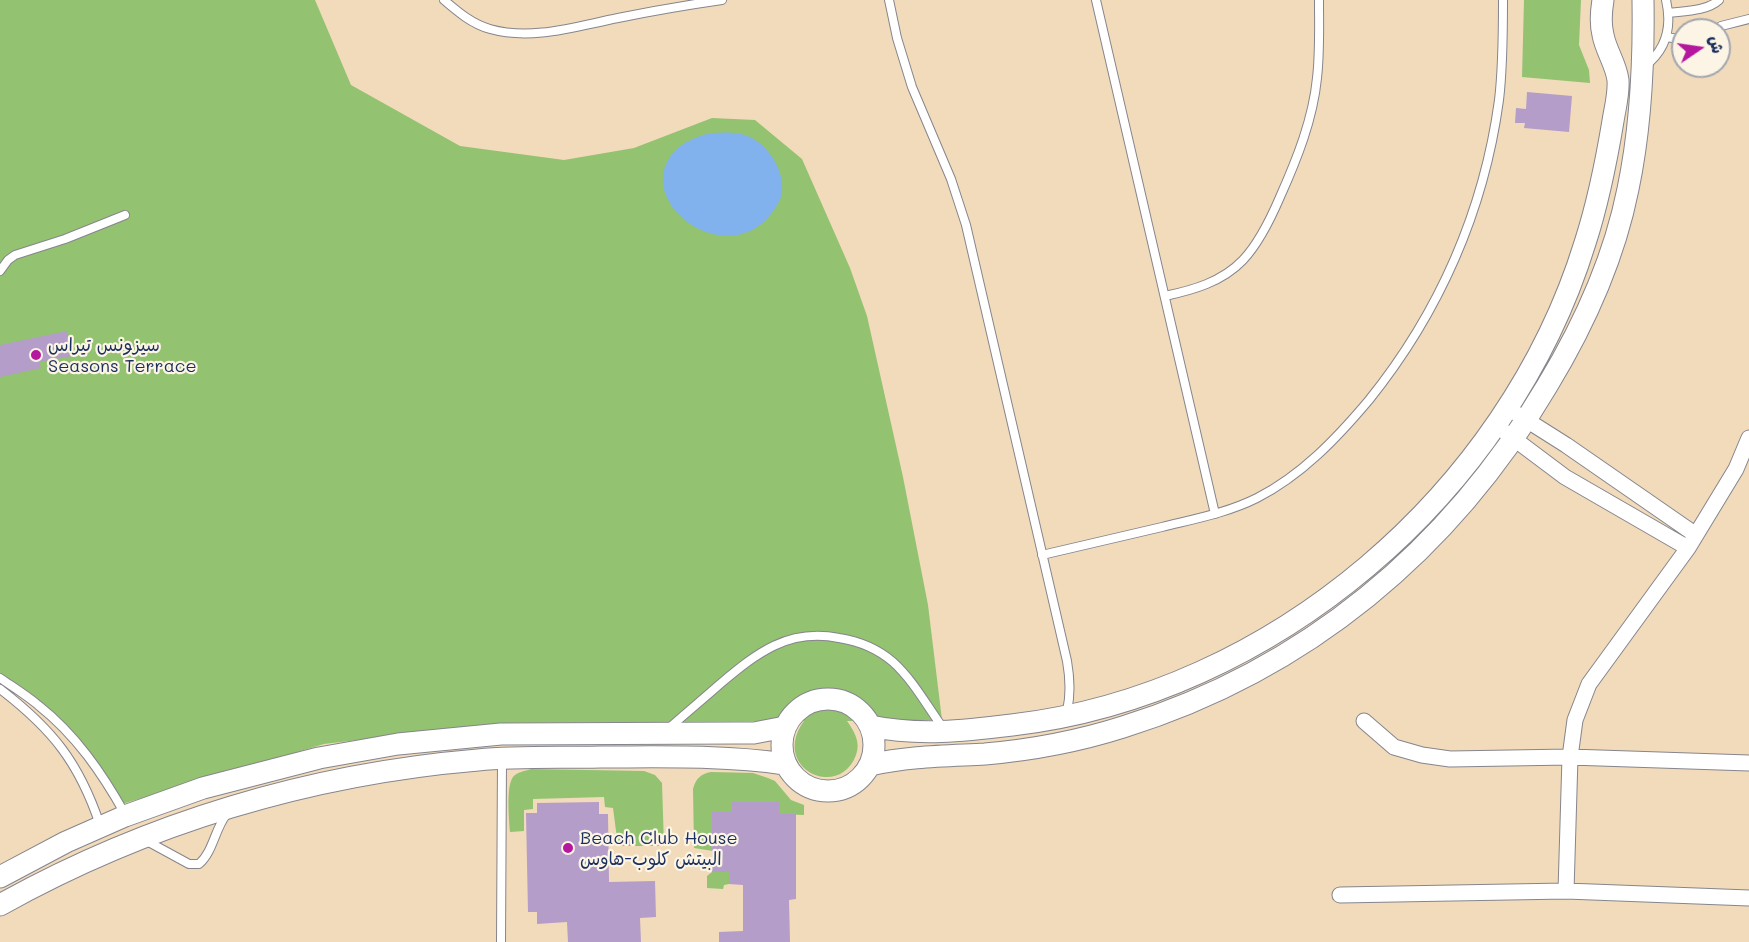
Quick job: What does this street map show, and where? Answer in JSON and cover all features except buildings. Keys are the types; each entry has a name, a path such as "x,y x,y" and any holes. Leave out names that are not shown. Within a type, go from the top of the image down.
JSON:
{"street":[{"path":"870,726 904,732 945,732 1026,724 1065,717 1162,688 1254,645 1347,583 1393,543 1436,500 1475,454 1501,416 1544,342 1564,300 1585,245 1601,188 1618,90 1616,70 1603,37 1600,16 1603,0"},
{"path":"870,765 906,758 988,753 1069,741 1140,722 1219,691 1266,667 1311,639 1370,596 1410,562 1453,517 1515,438 1561,364 1589,308 1611,251 1628,191 1638,130 1643,0"},
{"path":"1616,70 1642,69"},
{"path":"1501,416 1527,420 1601,470 1692,541"},
{"path":"1501,416 1515,438 1553,470 1692,541"},
{"path":"1566,891 1570,758 1575,720 1589,684 1692,541 1736,469 1749,438"},
{"path":"1589,490 1601,470"},
{"path":"833,699 855,707 870,726 874,739 874,752 870,765 855,783 833,792 822,792 810,788 800,783 785,764 782,746 785,727 791,716 810,702 833,699"},
{"path":"1364,722 1394,747 1422,755 1450,759 1570,758 1749,763"},
{"path":"0,877 100,827 165,801 241,777 319,758 388,746 501,734 754,733 785,727"},
{"path":"0,905 75,867 141,838 237,805 357,776 438,764 502,758 703,757 738,758 785,764"},
{"path":"1340,895 1566,891 1749,898"}],"lane":[{"path":"444,0 463,17 490,29 519,33 558,31 638,14 722,0"},
{"path":"889,0 897,38 912,87 951,179 966,225 1070,678 1070,698 1065,717"},
{"path":"1096,0 1215,514"},
{"path":"1164,296 1194,290 1220,278 1243,260 1274,211 1293,169 1308,125 1317,80 1319,0"},
{"path":"1042,555 1215,514 1257,498 1296,474 1330,445 1390,374 1418,332 1442,288 1463,243 1479,195 1491,147 1499,98 1503,48 1503,0"},
{"path":"1642,69 1656,56 1667,37 1669,13 1666,0"},
{"path":"1669,13 1705,8 1719,0"},
{"path":"1731,24 1749,19"},
{"path":"1667,37 1671,38"},
{"path":"0,271 15,255 65,239 125,214"},
{"path":"664,733 760,652 782,641 804,636 828,636 851,640 873,649 892,662 909,679 945,732"},
{"path":"0,678 65,728 109,784 125,816"},
{"path":"0,689 40,723 61,747 82,782 100,827"},
{"path":"501,942 502,758"},
{"path":"141,838 189,864 199,864 224,818 237,805"}],"green space":[{"path":"0,0 315,0 351,85 460,146 564,160 634,148 712,118 755,120 802,159 850,268 867,316 903,477 928,605 942,720 921,720 925,726 893,721 847,721 858,746 856,755 847,769 836,776 823,777 811,773 801,765 795,753 796,738 804,721 503,723 324,744 122,804 46,708 0,673"},
{"path":"1524,0 1581,0 1579,45 1589,70 1590,83 1522,77"},
{"path":"531,769 644,771 655,775 662,783 664,846 618,846 613,808 605,807 604,797 533,799 533,809 524,810 524,831 510,832 508,803 511,781 517,774"},
{"path":"711,772 753,773 775,781 791,800 804,805 804,815 779,814 779,802 732,802 732,812 712,812 713,851 694,848 693,789 699,777"},
{"path":"712,872 729,872 729,884 724,885 723,889 707,888 707,876"}],"water":[{"path":"710,133 738,133 756,140 771,156 781,177 781,198 776,207 765,221 745,233 724,236 704,231 686,221 672,206 664,189 664,170 674,152 686,142"}],"place":[{"name":"سيزونس تيراس Seasons Terrace","path":"36,355"},
{"name":"Beach Club House البيتش كلوب-هاوس","path":"568,848"}]}
